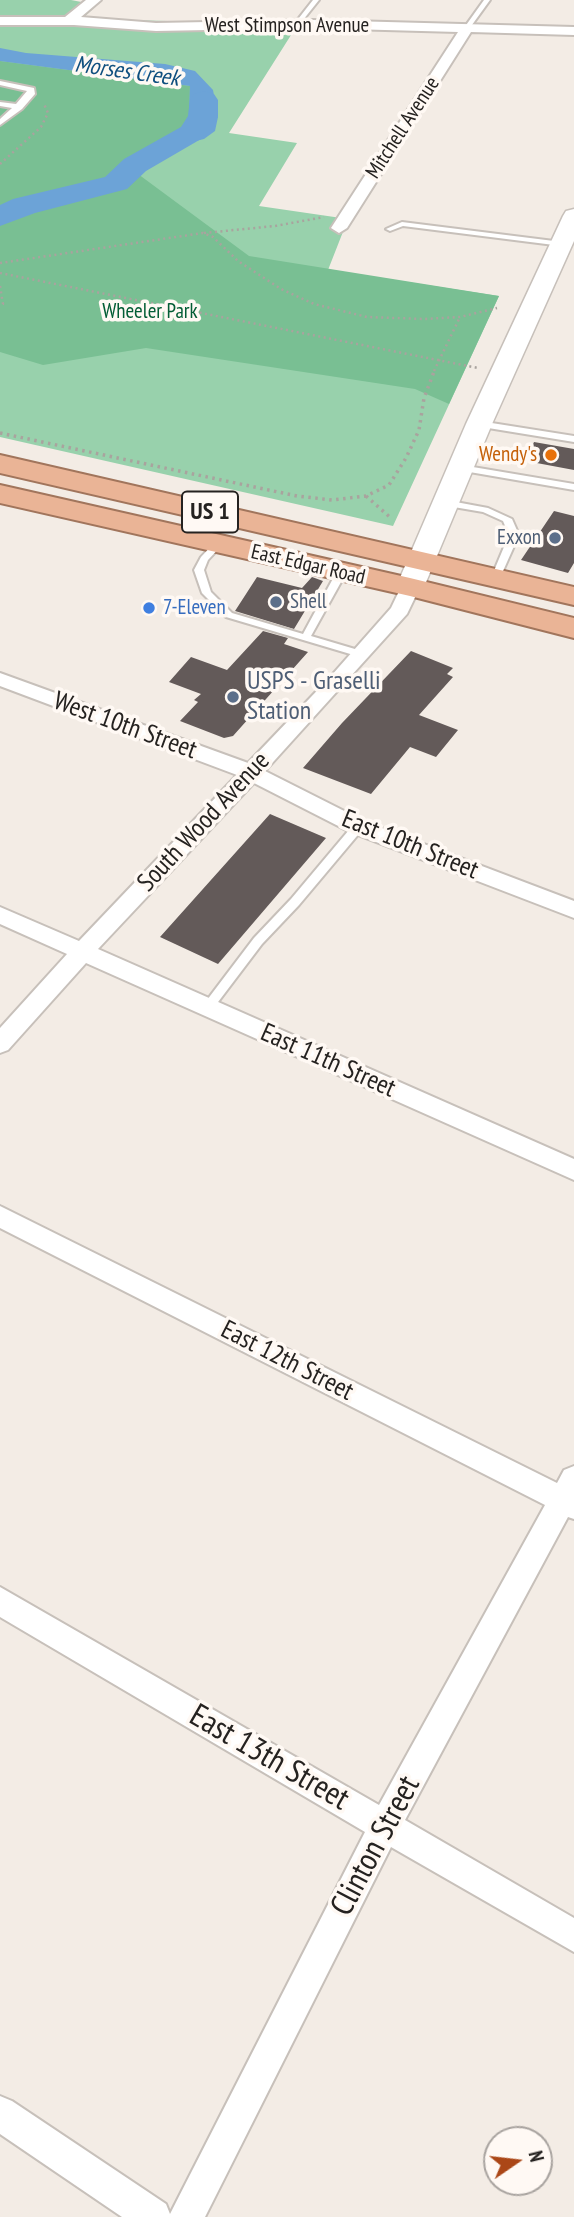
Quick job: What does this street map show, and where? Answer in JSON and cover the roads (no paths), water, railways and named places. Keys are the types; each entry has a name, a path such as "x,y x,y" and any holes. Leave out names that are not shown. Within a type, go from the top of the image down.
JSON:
{"highway":[{"name":"East Edgar Road","path":"0,464 415,574 574,628"},
{"name":"East Edgar Road","path":"0,494 341,573 496,578 574,596"}],"main road":[{"name":"South Wood Avenue","path":"415,574 480,424 569,231"}],"street":[{"path":"68,21 94,0"},
{"name":"West Stimpson Avenue","path":"0,21 68,21 156,27 297,24 574,31"},
{"name":"Mitchell Avenue","path":"335,222 467,28"},
{"name":"South Wood Avenue","path":"0,1044 400,610 415,574"},
{"name":"West 10th Street","path":"0,679 250,772"},
{"name":"East 10th Street","path":"250,772 358,827 574,910"},
{"name":"East 11th Street","path":"0,915 574,1170"},
{"name":"East 12th Street","path":"0,1216 570,1495"},
{"name":"Clinton Street","path":"186,2217 385,1826 570,1495"},
{"name":"East 13th Street","path":"0,1601 574,1936"},
{"path":"0,2113 153,2217"}],"lane":[{"path":"297,24 316,0"},
{"path":"467,28 487,0"},
{"path":"0,83 31,90 31,94 19,107 0,123"},
{"path":"0,104 19,107"},
{"path":"390,229 402,225 569,231"},
{"path":"480,424 561,437 574,442"},
{"path":"461,468 574,487"},
{"path":"445,503 485,510 507,519 514,535 496,578"},
{"path":"218,544 204,559 199,570 207,593 218,607 245,622 361,654"},
{"path":"305,638 341,573"},
{"path":"208,1007 258,941 358,827"}],"water":[{"path":"0,48 26,53 165,64 195,71 213,90 218,117 215,131 204,139 167,148 188,129 190,86 0,61"}],"waterway":[{"name":"Morses Creek","path":"0,217 24,206 116,183 135,165 191,133 203,116 204,100"}],"place":[{"name":"Wendy's","path":"551,455"},
{"name":"Exxon","path":"555,538"},
{"name":"Shell","path":"276,602"},
{"name":"7-Eleven","path":"149,608"},
{"name":"USPS - Graselli Station","path":"233,697"}],"park label":[{"name":"Wheeler Park","path":"150,312"}]}
